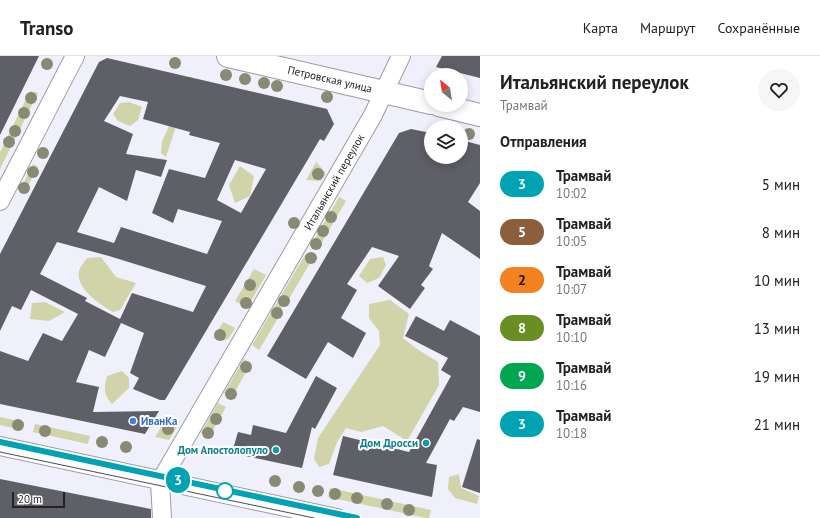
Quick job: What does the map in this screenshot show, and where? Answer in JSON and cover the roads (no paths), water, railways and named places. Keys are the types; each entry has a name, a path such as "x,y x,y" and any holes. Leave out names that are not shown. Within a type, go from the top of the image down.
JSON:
{"main road":[{"name":"Петровская улица","path":"228,56 424,101"},
{"path":"468,112 480,115"}],"street":[{"path":"0,201 75,56"},
{"name":"Итальянский переулок","path":"160,482 373,115 401,56"},
{"path":"0,446 160,482 337,518"},
{"path":"160,482 162,518"}],"tram line":[{"path":"0,442 357,518"},
{"name":"3","path":"0,442 357,518"},
{"path":"0,452 314,518"}],"place":[{"name":"ИванКа","path":"133,421"},
{"name":"Дом Дросси","path":"426,443"},
{"name":"Дом Апостолопуло","path":"276,450"}]}
